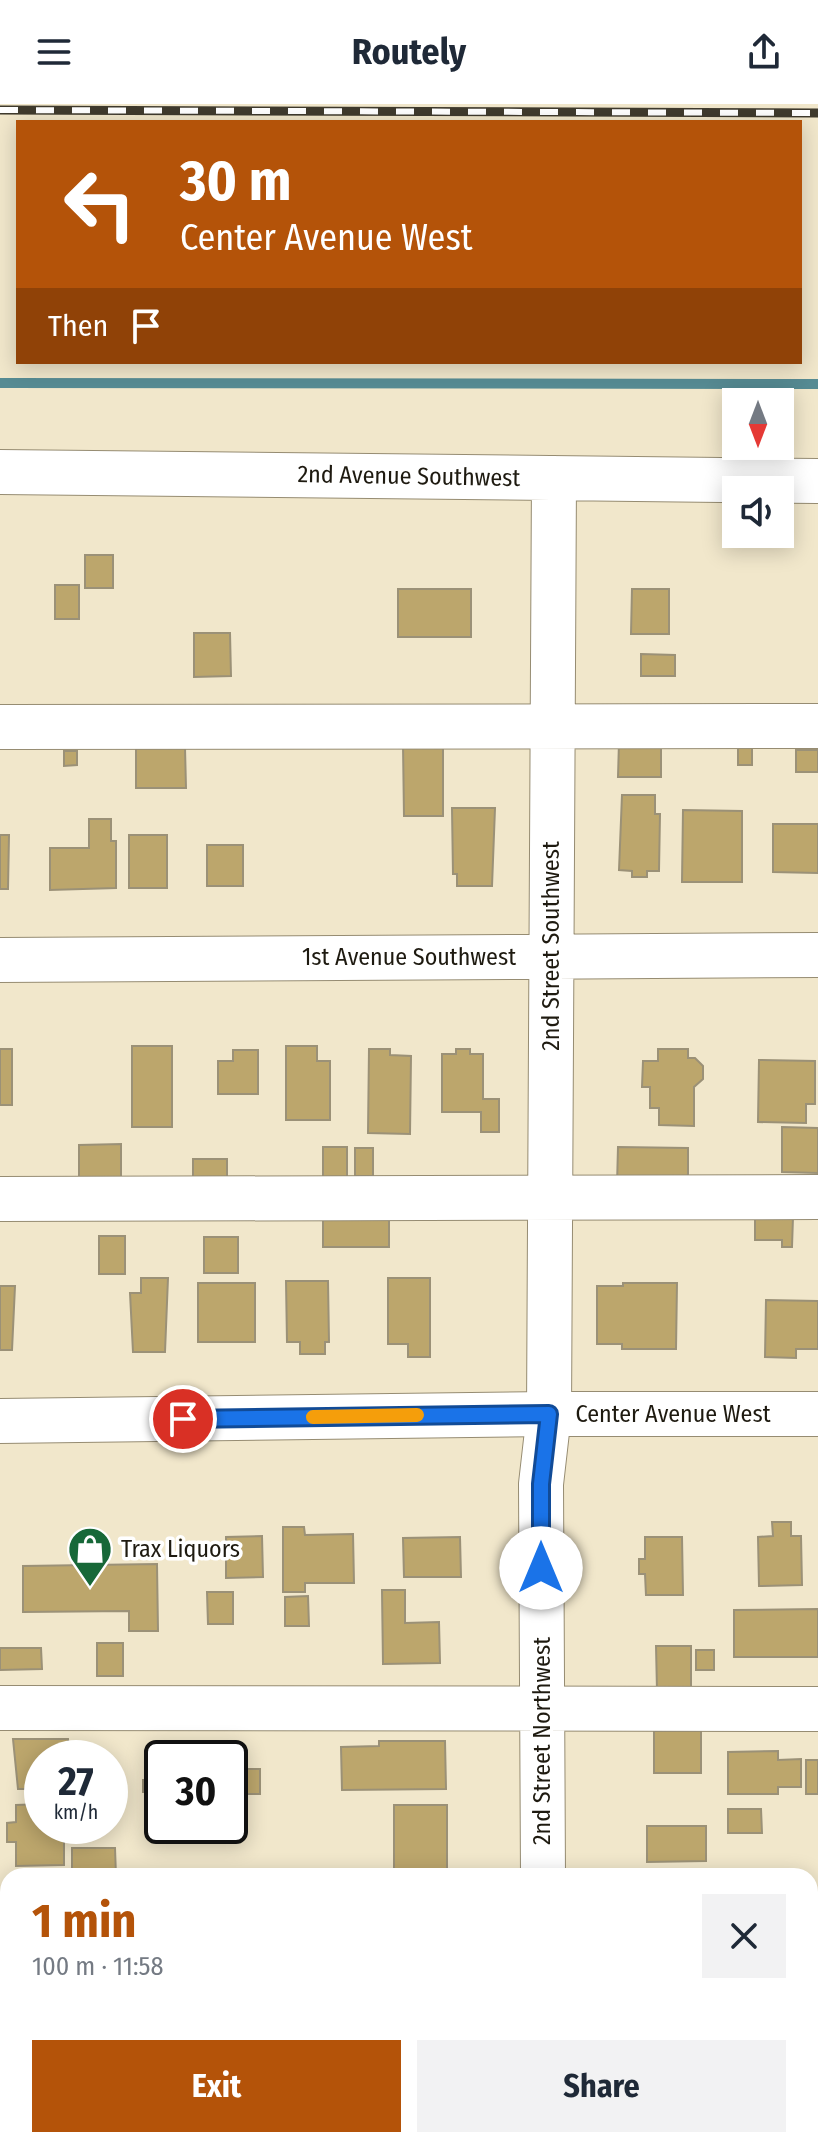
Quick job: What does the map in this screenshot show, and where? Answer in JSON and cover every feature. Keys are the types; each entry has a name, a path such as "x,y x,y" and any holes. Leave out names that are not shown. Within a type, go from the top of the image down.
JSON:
{"street":[{"name":"2nd Avenue Southwest","path":"0,472 818,481"},
{"name":"2nd Street Southwest","path":"549,1414 554,478"},
{"path":"0,727 818,726"},
{"name":"1st Avenue Southwest","path":"0,960 818,955"},
{"path":"0,1199 818,1197"},
{"name":"2nd Street Northwest","path":"543,1868 541,1484 549,1414"},
{"name":"Center Avenue West","path":"0,1421 818,1414"},
{"path":"0,1708 818,1709"}],"building":[{"path":"85,555 113,555 113,588 85,588"},
{"path":"55,585 79,585 79,619 55,619"},
{"path":"398,589 471,589 471,637 398,637"},
{"path":"632,589 669,589 669,634 631,634"},
{"path":"194,633 230,633 231,676 194,677"},
{"path":"641,654 675,655 675,676 641,676"},
{"path":"738,741 752,741 752,765 738,765"},
{"path":"619,742 661,743 661,777 618,777"},
{"path":"403,745 443,745 443,816 404,816"},
{"path":"136,748 185,748 186,788 136,788"},
{"path":"796,750 818,750 818,772 796,772"},
{"path":"64,751 77,751 77,765 64,766"},
{"path":"622,795 655,795 655,814 660,814 659,871 647,871 647,877 632,877 632,871 619,870"},
{"path":"452,808 495,808 492,886 457,886 457,874 453,874"},
{"path":"683,810 742,811 742,882 682,882"},
{"path":"89,819 111,819 111,841 116,841 116,888 50,890 50,848 89,848"},
{"path":"773,824 818,824 818,873 773,872"},
{"path":"0,835 9,835 8,889 0,889"},
{"path":"129,835 167,835 167,888 129,888"},
{"path":"207,845 243,845 243,886 207,886"},
{"path":"132,1046 172,1046 172,1127 132,1127"},
{"path":"286,1046 317,1046 317,1061 330,1061 330,1120 286,1120"},
{"path":"0,1049 12,1049 12,1105 0,1105"},
{"path":"369,1049 390,1049 390,1055 411,1056 410,1134 368,1133"},
{"path":"456,1049 470,1049 470,1054 483,1054 483,1099 499,1099 499,1132 481,1132 481,1112 442,1112 442,1054 456,1054"},
{"path":"658,1049 688,1049 688,1058 695,1058 703,1066 703,1079 694,1087 694,1126 659,1125 659,1108 650,1108 650,1087 642,1087 643,1061 658,1061"},
{"path":"233,1050 258,1050 258,1094 218,1094 218,1061 233,1061"},
{"path":"759,1060 815,1061 815,1104 806,1104 806,1123 758,1122"},
{"path":"782,1127 818,1128 818,1173 782,1172"},
{"path":"121,1144 121,1184 79,1184 79,1145"},
{"path":"323,1147 347,1147 347,1184 323,1185"},
{"path":"618,1147 688,1148 688,1185 617,1185"},
{"path":"355,1148 373,1148 373,1176 355,1176"},
{"path":"193,1159 227,1159 227,1182 193,1182"},
{"path":"323,1215 389,1215 389,1247 323,1247"},
{"path":"755,1217 793,1217 792,1247 782,1247 782,1240 755,1240"},
{"path":"99,1236 125,1236 125,1274 99,1274"},
{"path":"204,1237 238,1237 238,1273 204,1273"},
{"path":"141,1278 168,1278 165,1352 133,1352 130,1293 141,1293"},
{"path":"388,1278 430,1278 430,1357 408,1357 408,1344 388,1344"},
{"path":"286,1281 328,1281 329,1342 325,1342 325,1354 300,1354 300,1342 287,1342"},
{"path":"198,1283 255,1283 255,1342 198,1342"},
{"path":"623,1283 677,1283 676,1349 622,1349 622,1344 597,1344 597,1286 623,1286"},
{"path":"0,1286 15,1286 12,1350 0,1350"},
{"path":"766,1300 818,1301 818,1349 796,1349 796,1358 765,1357"},
{"path":"772,1522 791,1522 791,1536 801,1536 802,1585 759,1586 758,1537 773,1536"},
{"path":"283,1527 304,1527 305,1535 353,1534 354,1583 305,1583 305,1592 283,1592"},
{"path":"262,1536 263,1577 226,1578 226,1537"},
{"path":"460,1537 461,1577 404,1577 403,1538"},
{"path":"645,1537 682,1537 683,1595 646,1595 645,1574 639,1574 639,1559 645,1559"},
{"name":"Trax Liquors","path":"157,1564 158,1631 129,1631 129,1611 23,1612 23,1566"},
{"path":"382,1590 405,1590 405,1623 439,1622 440,1663 383,1664"},
{"path":"207,1592 233,1592 233,1624 208,1624"},
{"path":"308,1596 309,1626 285,1626 285,1597"},
{"path":"818,1609 818,1657 734,1657 734,1610"},
{"path":"97,1643 123,1643 123,1676 97,1676"},
{"path":"656,1646 691,1646 691,1690 657,1690"},
{"path":"0,1648 41,1648 42,1669 0,1670"},
{"path":"696,1650 714,1650 714,1670 696,1670"},
{"path":"701,1730 701,1773 654,1773 654,1731"},
{"path":"13,1739 68,1739 24,1740 24,1789 18,1789"},
{"path":"379,1741 445,1741 446,1789 342,1790 341,1747 379,1746"},
{"path":"778,1751 778,1760 801,1759 801,1787 778,1787 778,1794 728,1794 728,1752"},
{"path":"806,1760 818,1760 818,1794 806,1794"},
{"path":"248,1769 260,1769 260,1794 248,1794"},
{"path":"16,1805 24,1805 24,1844 64,1844 64,1865 16,1866 16,1842 7,1842 7,1823 16,1822"},
{"path":"394,1805 447,1805 447,1868 394,1868"},
{"path":"728,1809 761,1809 762,1833 728,1833"},
{"path":"647,1826 706,1826 706,1861 647,1862"},
{"path":"72,1848 115,1848 116,1868 72,1868"}],"waterway":[{"path":"0,383 818,384"}],"railway":[{"path":"0,110 818,113"}],"slow traffic":[{"path":"313,1417 417,1415"}],"place":[{"name":"Trax Liquors","path":"90,1588"}],"route":[{"path":"183,1419 549,1414 541,1484 541,1568"}]}
